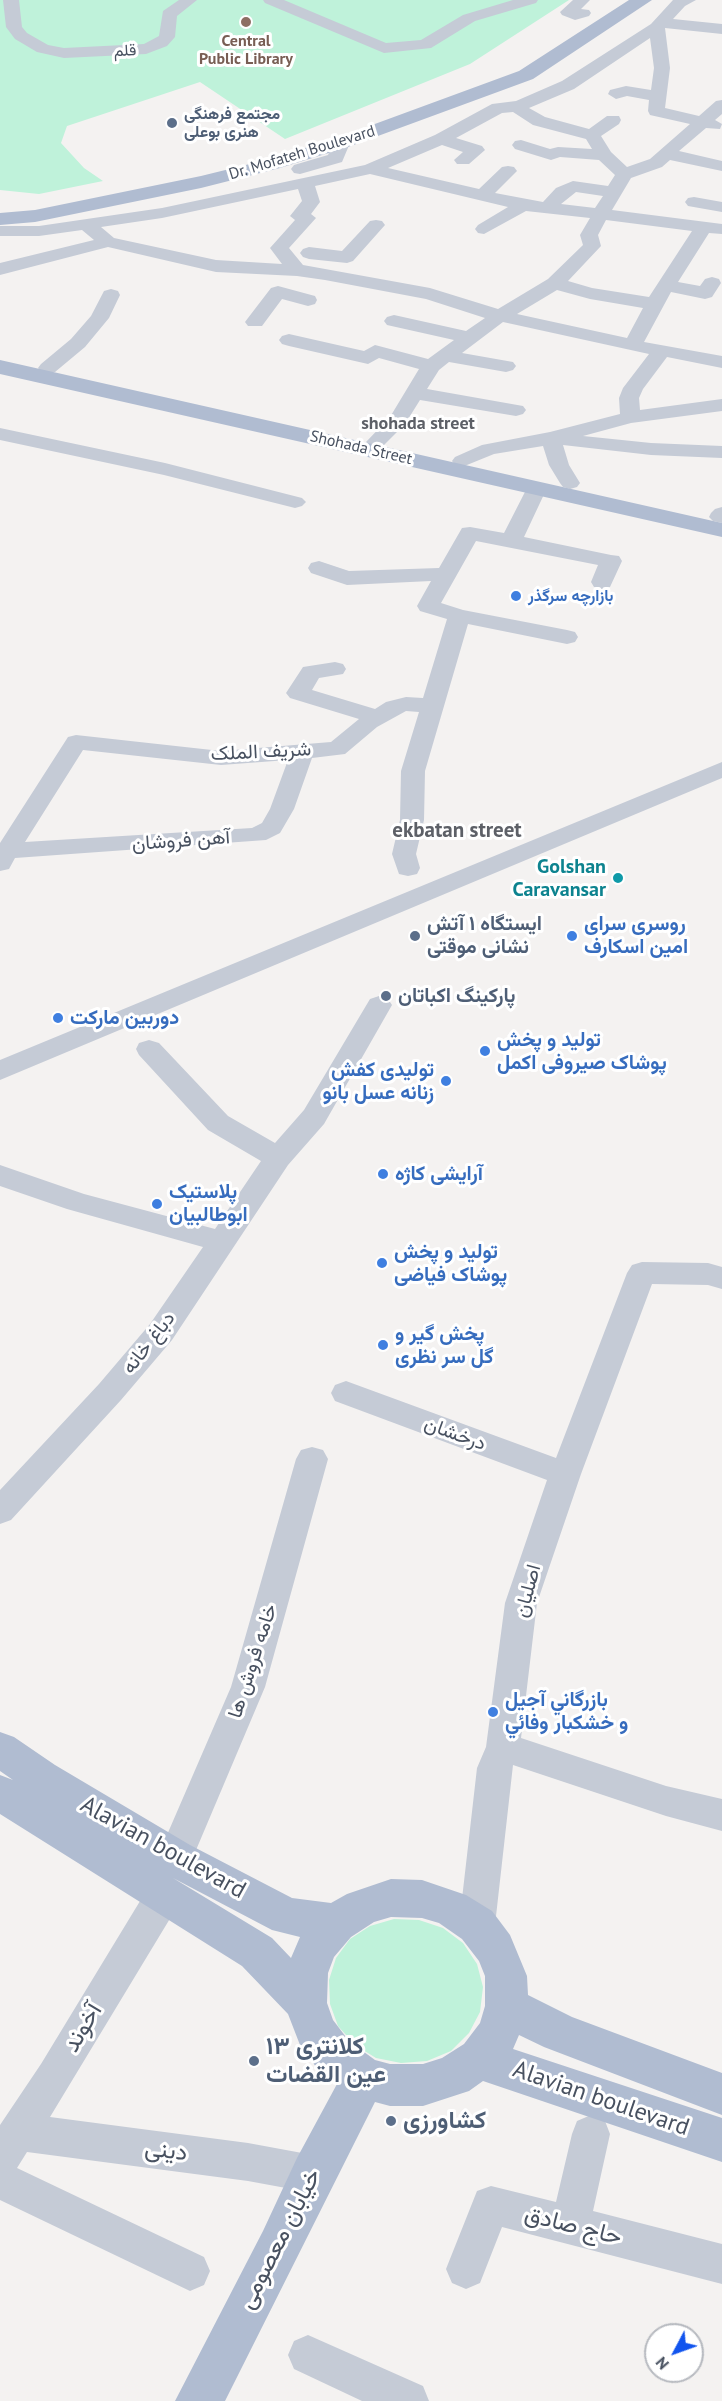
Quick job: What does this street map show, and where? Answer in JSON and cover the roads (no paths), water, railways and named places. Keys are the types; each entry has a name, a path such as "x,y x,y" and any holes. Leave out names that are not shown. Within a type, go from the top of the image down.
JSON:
{"main road":[{"path":"587,20 614,0"},
{"path":"587,20 627,0"},
{"path":"587,20 644,0"},
{"path":"587,20 601,32 656,0"},
{"name":"Dr. Mofateh Boulevard","path":"0,219 56,212 201,182 341,143 526,75 587,20"},
{"name":"Dr. Mofateh Boulevard","path":"0,208 81,196 191,173 316,139 512,71 587,20"},
{"name":"Shohada Street","path":"0,357 376,442 570,483 721,519"},
{"name":"Shohada Street","path":"0,367 537,488 721,519"},
{"name":"Alavian boulevard","path":"0,1749 42,1777 170,1877 257,1953 306,2003"},
{"name":"Alavian boulevard","path":"6,1801 170,1877 287,1916 336,1923"},
{"path":"391,1898 422,1899 451,1908 477,1925 495,1949 506,1976 507,2006 498,2034 479,2059 453,2076 423,2085 390,2085 364,2078 334,2056 315,2031 306,2003 307,1973 317,1946 336,1923 362,1907 391,1898"},
{"path":"507,2006 559,2033 722,2094"},
{"name":"Alavian boulevard","path":"479,2059 722,2140"},
{"name":"خیابان معصومی","path":"199,2401 364,2078"}],"street":[{"name":"قلم","path":"11,0 14,27 21,36 43,49 64,53 146,49 148,43 74,48 44,42 32,32 26,22 22,0"},
{"path":"146,49 161,43 167,37 169,14 189,0"},
{"path":"272,0 384,48 424,45 469,18 530,0"},
{"path":"587,20 593,0"},
{"path":"0,231 39,231 162,213 370,169 441,139 498,108 519,106 573,82 659,24 679,3 688,0"},
{"path":"659,24 722,29"},
{"path":"659,24 662,63 656,111 694,128 722,134"},
{"path":"640,58 662,63"},
{"path":"642,77 659,88"},
{"path":"573,82 593,86"},
{"path":"616,94 659,88"},
{"path":"537,98 554,106"},
{"path":"376,442 398,420 438,361 500,316 555,283 592,246 590,235 599,215 624,174 656,163 722,105"},
{"path":"519,106 520,110 539,121 592,135 604,155 624,174"},
{"path":"592,135 613,120"},
{"path":"441,139 476,150 463,160"},
{"path":"86,224 306,168 336,158 341,143"},
{"path":"521,146 551,155 558,152 604,155"},
{"path":"409,153 432,160"},
{"path":"667,154 722,166"},
{"path":"370,169 547,209 716,227"},
{"path":"482,195 508,171"},
{"path":"352,174 379,188"},
{"path":"279,248 307,218 299,216 311,202 305,183"},
{"path":"547,209 562,192 573,186 612,192"},
{"path":"694,202 722,207"},
{"path":"484,229 524,205"},
{"path":"86,224 108,242"},
{"path":"279,248 343,258 347,257 376,225"},
{"path":"633,345 654,304 667,285 716,227"},
{"path":"0,268 108,242 216,266 297,270 430,294 500,316 722,362"},
{"path":"279,248 297,270 296,279 285,294"},
{"path":"555,283 590,293 654,304"},
{"path":"667,285 705,293 712,283"},
{"path":"255,322 278,292 308,300"},
{"path":"48,368 78,343 99,318 111,296"},
{"path":"393,321 470,338"},
{"path":"289,340 368,358 375,351 438,361 506,366"},
{"path":"630,417 629,398 633,388 662,351"},
{"path":"416,393 516,410"},
{"path":"462,461 489,449 551,438 630,417 722,405"},
{"path":"0,434 165,469 305,494"},
{"path":"551,438 651,449 722,452"},
{"path":"551,438 559,465 570,483"},
{"path":"511,541 537,488"},
{"path":"567,637 459,616 428,606 470,533 611,561 602,582"},
{"path":"319,568 347,578 445,574"},
{"path":"408,868 404,854 412,820 413,771 459,616"},
{"path":"335,669 311,672 298,693 376,717"},
{"name":"شریف الملک","path":"3,857 76,742 221,758 337,749 376,717 394,707 406,704 433,706"},
{"name":"آهن فروشان","path":"3,857 257,835 271,828 282,809 303,751"},
{"path":"0,1071 722,769"},
{"name":"دباغ خانه","path":"0,1511 110,1392 160,1332 278,1158 314,1117 379,1005"},
{"path":"149,1049 218,1124 278,1158"},
{"path":"0,1175 77,1202 212,1239 220,1244"},
{"name":"اصلیان","path":"477,1925 494,1768 502,1747 521,1603 565,1474 642,1273 708,1274 722,1278"},
{"name":"درخشان","path":"346,1394 565,1474"},
{"name":"خامه فروش ها","path":"170,1877 248,1688 312,1458"},
{"path":"502,1747 666,1801 722,1815"},
{"name":"آخوند","path":"9,2146 170,1877"},
{"path":"570,2225 591,2134"},
{"name":"دینی","path":"9,2146 248,2162 313,2174"},
{"path":"0,2180 190,2271"},
{"name":"حاج صادق","path":"466,2269 491,2205 722,2264"},
{"path":"308,2355 408,2401"}],"place":[{"name":"Central Public Library","path":"246,22"},
{"name":"مجتمع فرهنگی هنری بوعلی","path":"172,123"},
{"name":"بازارچه سرگذر","path":"516,596"},
{"name":"Golshan Caravansar","path":"618,878"},
{"name":"ایستگاه ۱ آتش نشانی موقتی","path":"415,936"},
{"name":"روسری سرای امین اسکارف","path":"572,936"},
{"name":"پارکینگ اکباتان","path":"386,996"},
{"name":"دوربین مارکت","path":"58,1018"},
{"name":"تولید و پخش پوشاک صیروفی اکمل","path":"485,1051"},
{"name":"تولیدی کفش زنانه عسل بانو","path":"446,1081"},
{"name":"آرایشی کاژه","path":"383,1174"},
{"name":"پلاستیک ابوطالبیان","path":"157,1204"},
{"name":"تولید و پخش پوشاک فیاضی","path":"382,1263"},
{"name":"پخش گیر و گل سر نظری","path":"383,1345"},
{"name":"بازرگاني آجيل و خشكبار وفائي","path":"493,1712"},
{"name":"کلانتری ۱۳ عین القضات","path":"254,2061"},
{"name":"کشاورزی","path":"391,2121"}],"district":[{"name":"shohada street","path":"418,424"},
{"name":"ekbatan street","path":"457,831"}]}
